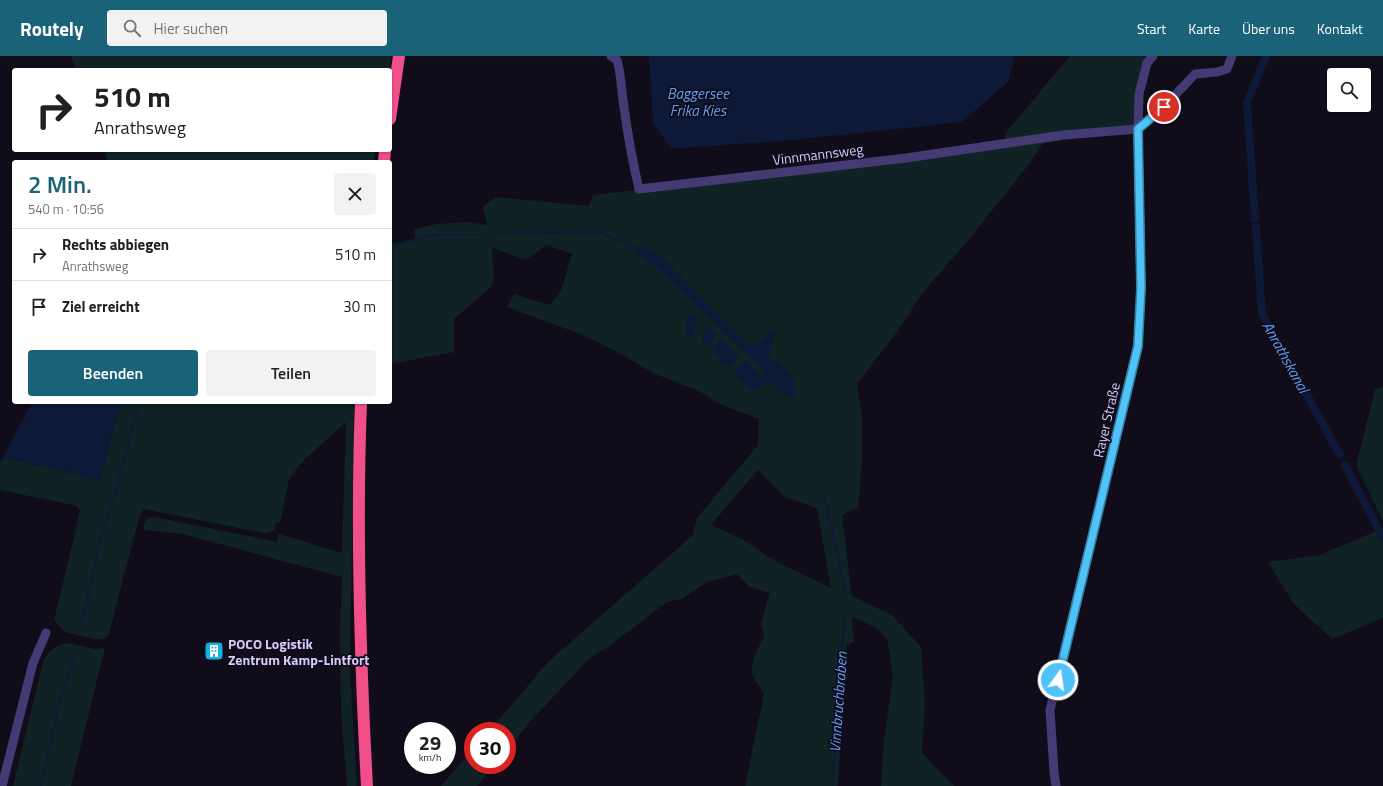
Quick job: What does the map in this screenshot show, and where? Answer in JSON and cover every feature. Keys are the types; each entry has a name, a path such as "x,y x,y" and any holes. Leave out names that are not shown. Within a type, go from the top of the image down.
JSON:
{"highway":[{"path":"392,105 399,56"},
{"path":"361,404 359,446 359,607 367,786"}],"street":[{"name":"Vinnmannsweg","path":"611,56 617,60 621,72 623,98 632,157 639,189 906,158 1063,135 1138,129"},
{"name":"Rayer Straße","path":"1056,786 1050,710 1138,346 1141,288 1138,129 1139,94 1147,63 1153,56"},
{"path":"1138,129 1164,107 1195,74 1216,72 1227,69 1232,56"},
{"path":"2,786 34,663 46,633"}],"shaded area":[{"path":"71,56 391,56 389,68 75,68"},
{"path":"1070,56 1153,56 1147,63 1138,129 1042,144 1027,167 966,243 924,291 897,332 857,384 862,415 862,462 858,508 842,515 852,596 892,615 921,647 925,701 922,753 954,786 881,786 884,741 893,677 887,639 877,628 852,617 854,642 847,645 838,786 745,786 764,694 751,673 754,657 764,636 761,623 770,593 750,587 737,574 707,582 682,599 667,602 588,660 529,723 516,740 516,722 497,722 548,662 692,536 697,518 758,445 759,419 720,404 699,391 655,374 612,349 580,334 507,307 514,294 550,305 561,290 572,254 546,245 526,260 492,248 494,280 491,287 454,319 454,352 392,364 392,245 415,240 414,229 437,224 467,222 487,225 483,207 495,197 589,206 593,195 1003,148 1006,132","holes":["758,470 785,497 817,508 831,588 777,562 742,539 711,525"]},
{"path":"105,152 376,152 374,160 107,160"},
{"path":"1383,387 1383,521 1356,465 1375,389"},
{"path":"120,404 354,404 350,673 357,786 347,786 341,711 340,626 342,577 183,534 143,530 148,519 155,517 277,542 279,534 342,553 346,422 302,462 294,472 289,480 280,523 276,522 274,530 269,533 144,509 139,517 110,631 107,637 103,639 93,639 65,632 54,620 80,511 73,505 0,490 0,462 3,457 100,480"},
{"path":"1383,528 1383,618 1332,639 1293,603 1268,562 1320,555"},
{"path":"68,643 95,649 105,648 71,786 13,786 43,662 52,649"},
{"path":"464,759 464,774 487,774 477,786 441,786 451,774 456,774 456,769"}],"water":[{"name":"Baggersee Frika Kies","path":"649,56 1015,56 1008,82 962,122 794,140 671,149 653,123"},
{"path":"639,246 659,254 750,347 761,341 770,331 776,333 769,356 785,368 792,376 795,396 786,396 770,382 752,390 740,381 734,371 744,361 763,377 767,374 663,272 636,253"},
{"path":"690,312 698,319 692,337 687,335 685,328"},
{"path":"706,325 717,334 708,346 702,343"},
{"path":"721,339 739,357 731,366 722,365 719,357 713,351"},
{"path":"31,404 120,404 100,480 3,457"}],"waterway":[{"name":"Anrathskanal","path":"1255,219 1247,103 1266,56"},
{"name":"Anrathskanal","path":"1256,228 1262,314 1340,455"},
{"path":"498,234 599,232 637,249"},
{"path":"392,245 434,235 478,235"},
{"path":"81,627 101,537 126,456 130,434 139,404"},
{"name":"Anrathskanal","path":"1345,465 1383,538"},
{"name":"Vinnbruchbraben","path":"824,495 845,590"},
{"name":"Vinnbruchbraben","path":"832,786 844,618"},
{"path":"40,786 61,697 74,654"}],"place":[{"name":"POCO Logistik Zentrum Kamp-Lintfort","path":"214,651"}],"route":[{"path":"1058,680 1138,346 1141,288 1138,129 1164,107"}]}
